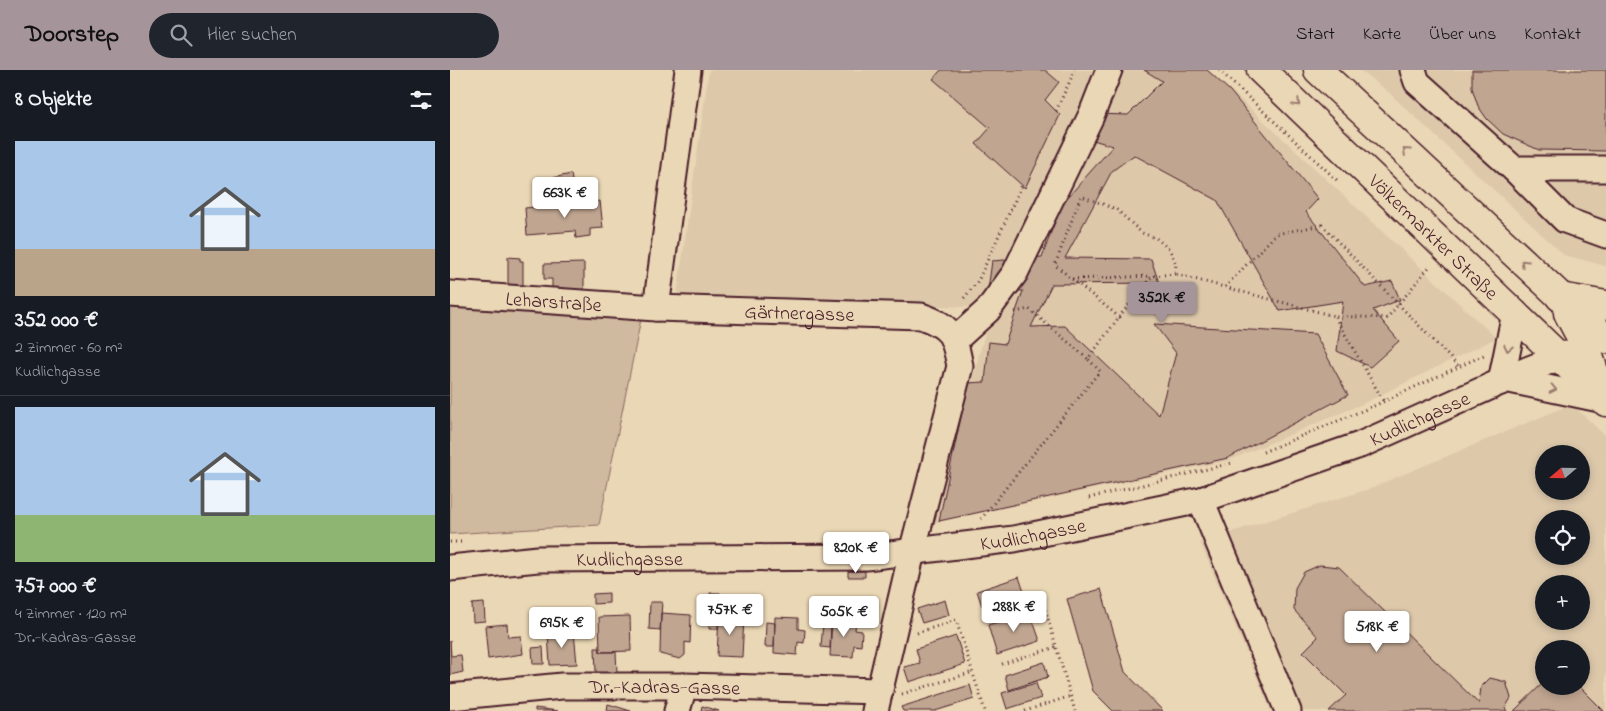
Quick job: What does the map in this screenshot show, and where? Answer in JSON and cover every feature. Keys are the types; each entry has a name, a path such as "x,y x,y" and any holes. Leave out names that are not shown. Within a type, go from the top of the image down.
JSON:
{"main road":[{"name":"Völkermarkter Straße","path":"1261,70 1605,401"},
{"name":"Völkermarkter Straße","path":"1327,73 1560,297"},
{"path":"1560,297 1606,305"},
{"path":"1560,297 1599,341 1605,401"}],"street":[{"path":"656,308 688,70"},
{"path":"878,701 912,552 960,366 955,340 988,310 1015,273 1091,116 1109,70"},
{"path":"1413,70 1417,82 1514,169 1566,220 1606,235"},
{"path":"1514,169 1606,169"},
{"name":"Leharstraße","path":"450,294 656,308"},
{"name":"Gärtnergasse","path":"656,308 921,316 941,323 955,340"},
{"path":"1515,313 1503,380 1605,401"},
{"name":"Kudlichgasse","path":"450,568 538,559 671,556 782,559 866,556 1014,539 1202,500 1360,445 1503,380 1599,341"},
{"path":"1202,500 1288,711"},
{"name":"Dr.-Kadras-Gasse","path":"450,696 512,700 562,686 684,686 878,701"},
{"path":"677,711 684,686"}],"path":[{"path":"1056,111 1075,70"},
{"path":"964,298 978,281 1022,184"},
{"path":"1118,318 1055,265 1081,196 1116,209 1142,232 1156,238 1170,250 1176,264 1175,274"},
{"path":"1225,287 1276,234 1322,225 1460,367"},
{"path":"1072,279 1175,274 1334,316 1387,318 1430,266"},
{"path":"1088,359 1152,276"},
{"path":"981,520 1100,372 1088,359 1029,309 1008,313"},
{"path":"1334,316 1384,402"},
{"path":"1257,455 1384,402 1460,367 1487,352"},
{"path":"1085,499 1191,475 1238,461"},
{"path":"972,521 990,518"},
{"path":"989,612 1041,596 1075,711"},
{"path":"891,642 956,620 985,711"},
{"path":"1002,664 1056,647"},
{"path":"878,701 973,672"},
{"path":"1026,711 1071,696"}],"shaded area":[{"path":"709,70 1209,70 1496,338 1362,404 1230,460 933,523 987,326 971,307 677,296"},
{"path":"1360,70 1606,70 1606,266 1564,255 1386,90"},
{"path":"450,304 641,319 599,525 450,534"},
{"path":"1572,404 1606,437 1606,711 1271,711 1200,542 1366,490"}],"building":[{"path":"941,70 1045,70 1059,82 1045,100 1060,115 1025,188 976,144 990,128 933,79"},
{"path":"1144,70 1207,70 1230,91 1318,199 1306,212 1365,287 1392,281 1400,300 1373,310 1399,341 1370,367 1337,351 1343,301 1280,311 1217,200 1134,155 1112,171 1065,258 1151,259 1159,283 1052,284 1031,327 1065,326 1159,415 1176,353 1154,324 1315,334 1348,395 1228,458 939,521 968,383 985,382 989,342 1005,344 1023,291 988,290 992,261 1042,257 1061,205 1113,146 1090,139 1095,114 1128,115 1162,81"},
{"path":"1472,70 1606,70 1606,151 1539,150 1503,134 1487,119 1478,106 1472,88"},
{"path":"571,174 573,186 551,191 548,179"},
{"path":"600,201 603,228 590,229 590,236 576,238 575,231 527,235 525,208"},
{"path":"508,257 520,258 520,261 523,261 523,286 508,286"},
{"path":"584,263 584,291 552,290 552,279 544,279 544,264"},
{"path":"1320,565 1339,567 1479,704 1481,687 1490,678 1506,682 1511,698 1505,708 1507,711 1329,711 1346,695 1303,652 1318,637 1294,610 1295,588 1304,572"},
{"path":"848,571 865,571 865,577 848,577"},
{"path":"1019,577 1024,592 982,606 977,591"},
{"path":"1101,589 1125,672 1163,711 1113,711 1093,691 1067,599"},
{"path":"609,593 609,603 593,604 593,594"},
{"path":"710,593 720,593 718,629 709,629"},
{"path":"945,600 949,615 922,623 917,609"},
{"path":"650,602 662,602 660,630 649,629"},
{"path":"484,603 485,621 473,622 472,604"},
{"path":"1030,612 1040,641 997,655 988,625"},
{"path":"661,613 691,615 690,643 685,642 685,655 680,659 660,654"},
{"path":"630,616 631,651 600,652 599,617"},
{"path":"719,616 744,617 742,657 717,656"},
{"path":"775,617 798,618 798,629 805,630 804,643 798,642 797,655 774,653"},
{"path":"832,618 856,620 855,630 862,631 861,646 854,645 853,657 830,656"},
{"path":"766,622 775,623 774,647 765,647"},
{"path":"823,623 831,623 830,648 821,647"},
{"path":"507,624 508,637 521,636 523,654 488,659 485,626"},
{"path":"574,632 577,664 550,665 548,634"},
{"path":"956,636 965,664 909,682 904,667 920,663 916,649"},
{"path":"450,641 451,656 461,655 463,672 450,675"},
{"path":"543,647 544,664 533,664 532,648"},
{"path":"595,648 600,648 600,652 616,652 617,673 596,673"},
{"path":"1044,662 1048,677 1009,690 1005,675"},
{"path":"1036,683 1041,698 1007,709 1002,693"},
{"path":"970,685 974,699 935,711 903,711 901,707"},
{"path":"1535,691 1535,695 1588,695 1604,711 1514,711"},
{"path":"608,704 631,711 607,711"},
{"path":"702,706 719,711 701,711"},
{"path":"535,708 558,711 535,711"}]}
